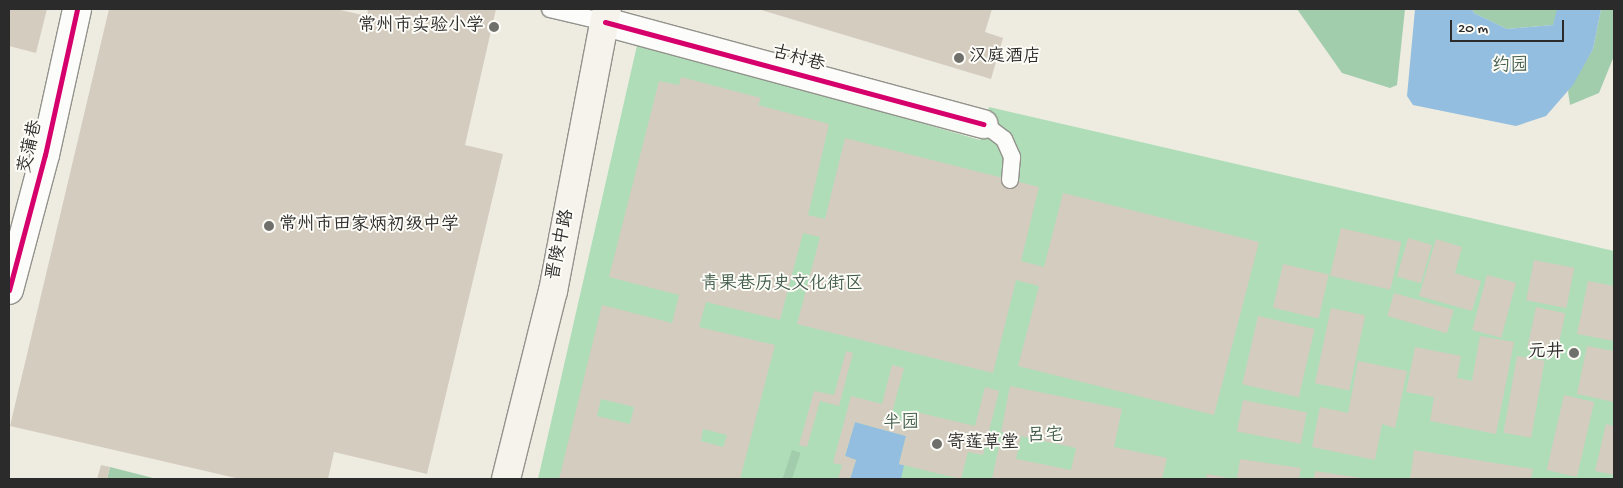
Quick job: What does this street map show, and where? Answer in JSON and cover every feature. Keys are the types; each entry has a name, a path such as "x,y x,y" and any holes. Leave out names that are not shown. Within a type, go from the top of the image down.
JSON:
{"main road":[{"name":"晋陵中路","path":"506,479 553,292 606,16"}],"street":[{"name":"茭蒲巷","path":"9,290 45,155 77,9"},
{"name":"古村巷","path":"606,16 984,124"}],"lane":[{"path":"550,9 606,16"},
{"path":"984,124 1004,140 1012,156 1010,180"}],"green space":[{"path":"1297,9 1405,9 1397,85 1390,88 1342,73"},
{"path":"1472,9 1557,9 1558,11 1553,25 1507,29 1474,13"},
{"path":"1601,9 1614,9 1614,56 1599,93 1570,105 1568,91 1593,49"},
{"name":"青果巷历史文化街区","path":"638,41 980,140 989,107 1614,251 1614,479 538,479"},
{"path":"792,450 801,453 792,479 783,479"},
{"path":"110,467 157,479 107,479"}],"water":[{"path":"1415,9 1472,9 1474,13 1507,29 1553,25 1557,9 1601,9 1593,49 1573,85 1546,116 1516,126 1413,105 1407,96"},
{"path":"855,422 906,436 899,464 904,465 901,479 850,479 856,460 845,456"}],"building":[{"path":"9,9 47,9 36,53 9,46"},
{"name":"常州市田家炳初级中学","path":"109,9 336,9 367,16 368,9 496,9 465,145 503,154 427,474 334,452 328,479 240,479 10,426"},
{"name":"汉庭酒店","path":"758,9 992,9 985,32 1003,38 991,79"},
{"path":"681,77 761,98 758,105 829,124 808,215 825,219 845,138 1039,187 1021,261 1044,267 1063,193 1259,242 1214,415 1018,366 1039,286 1016,280 993,373 797,324 820,237 803,233 780,320 706,302 699,327 775,345 740,479 559,479 602,305 672,323 679,295 609,277 659,81 679,85","holes":["601,399 634,407 630,424 597,416","703,429 727,435 723,447 701,441"]},
{"path":"1341,228 1401,242 1390,290 1330,276"},
{"path":"1408,238 1432,245 1421,283 1397,276"},
{"path":"1436,239 1462,247 1455,273 1481,281 1472,311 1419,296"},
{"path":"1534,260 1574,268 1566,308 1526,300"},
{"path":"1283,264 1329,275 1319,318 1273,308"},
{"path":"1487,275 1516,283 1501,338 1472,330"},
{"path":"1588,281 1614,286 1614,341 1577,334"},
{"path":"1394,293 1454,310 1447,333 1387,316"},
{"path":"1536,307 1565,313 1557,352 1528,346"},
{"path":"1331,308 1365,315 1349,391 1315,383"},
{"path":"1258,316 1315,329 1299,397 1242,384"},
{"path":"1480,336 1514,342 1496,434 1430,421 1434,397 1406,392 1415,347 1461,356 1457,378 1472,381"},
{"path":"1587,346 1614,351 1614,402 1577,394"},
{"path":"846,351 853,353 839,406 820,401 807,447 799,445 814,391 834,395"},
{"path":"1517,356 1545,361 1531,438 1503,433"},
{"path":"1358,361 1407,371 1395,428 1382,424 1375,460 1312,447 1320,407 1348,413"},
{"path":"892,365 904,368 890,420 909,425 912,411 975,426 985,387 999,391 983,455 968,452 961,479 899,464 906,436 855,422 845,456 856,460 850,479 838,479 842,465 833,463 851,396 882,404"},
{"name":"吕宅","path":"1010,386 1122,409 1114,447 1167,458 1162,479 992,479 1000,442 1010,444 1012,435 1001,432","holes":["1021,436 1076,448 1071,470 1016,459"]},
{"path":"1564,395 1594,402 1577,477 1547,470"},
{"path":"1243,400 1307,412 1301,444 1237,431"},
{"path":"1606,424 1614,426 1614,475 1595,471"},
{"path":"1414,450 1533,469 1531,479 1410,479"},
{"path":"1240,459 1301,468 1299,479 1237,479"},
{"path":"101,465 110,467 107,479 97,479"},
{"path":"1315,471 1361,478 1361,479 1314,479"},
{"path":"1207,474 1229,478 1229,479 1206,479"}],"cycle path":[{"path":"9,290 45,155 77,9"},
{"path":"605,22 984,124"}],"place":[{"name":"常州市实验小学","path":"494,27"},
{"name":"汉庭酒店","path":"959,58"},
{"name":"常州市田家炳初级中学","path":"269,226"},
{"name":"元井","path":"1574,353"},
{"name":"寄莲草堂","path":"937,444"}],"park label":[{"name":"约园","path":"1510,67"},
{"name":"半园","path":"901,424"}]}
